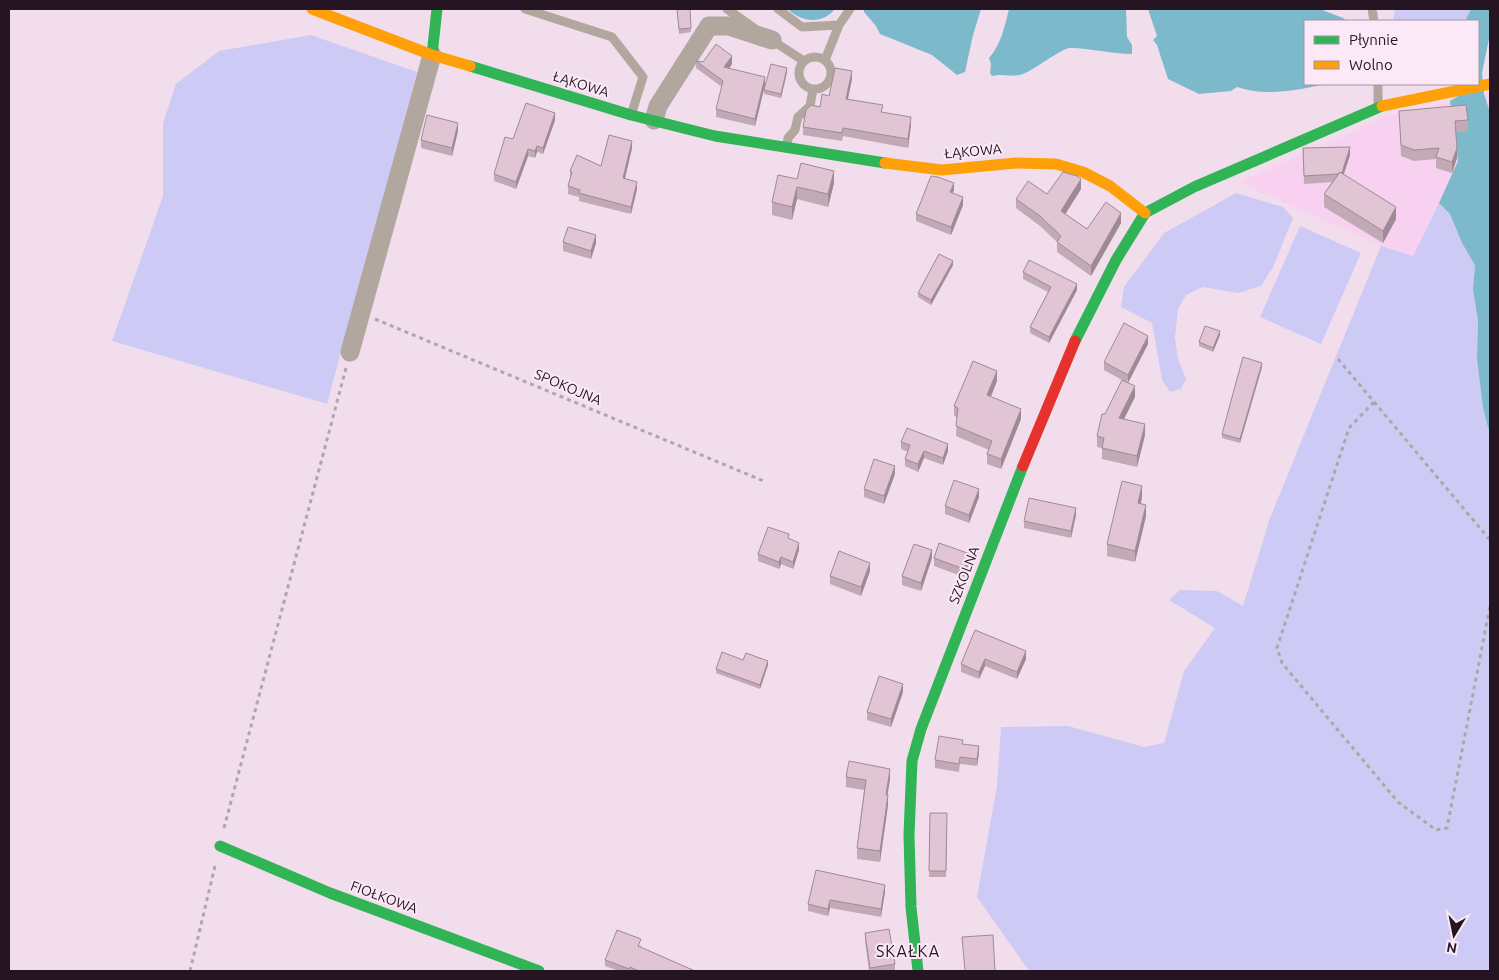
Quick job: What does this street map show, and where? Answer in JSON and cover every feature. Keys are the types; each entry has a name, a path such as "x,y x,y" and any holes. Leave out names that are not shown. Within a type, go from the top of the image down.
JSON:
{"street":[{"name":"ŁĄKOWA","path":"312,9 432,55 631,115 715,136 864,160 942,170 1016,162 1056,164 1083,172 1110,186 1145,213"},
{"path":"350,352 432,55 437,9"},
{"path":"654,120 658,106 709,26 729,26 772,40"},
{"path":"1145,213 1194,187 1378,106 1488,84"},
{"name":"SZKOLNA","path":"918,971 912,907 909,835 912,761 922,729 987,557 1075,340 1116,260 1145,213"},
{"name":"FIOŁKOWA","path":"220,846 298,880 539,971"}],"lane":[{"path":"525,9 539,11 612,37 643,77 631,115"},
{"path":"727,9 804,61"},
{"path":"778,9 802,27 839,25"},
{"path":"825,60 839,25 850,9"},
{"path":"813,57 825,60 832,72 829,83 822,88 813,89 805,86 800,78 799,70 804,61 813,57"},
{"path":"1378,85 1378,106"},
{"path":"787,148 788,138 795,130 798,117 810,106 813,89"}],"path":[{"name":"SPOKOJNA","path":"361,313 766,482"},
{"path":"190,971 267,662 350,352"},
{"path":"1338,359 1490,540"},
{"path":"1374,402 1350,428 1277,648 1282,663 1398,802 1436,830 1448,828 1490,606"}],"shaded area":[{"path":"788,9 835,9 824,17 812,20 799,17"},
{"path":"864,9 981,9 965,72 957,75 932,55 880,34 864,12"},
{"path":"1009,9 1126,9 1127,37 1132,45 1132,54 1070,48 1061,51 1023,74 992,76 989,58 1000,41"},
{"path":"1148,9 1320,9 1346,20 1304,20 1304,85 1320,85 1270,92 1259,92 1237,87 1231,91 1199,94 1168,79 1157,45 1153,40 1157,36"},
{"path":"1395,9 1471,9 1466,20 1393,20"},
{"path":"1471,9 1490,9 1490,34 1482,73 1484,94 1490,112 1490,435 1483,408 1477,359 1478,321 1473,289 1475,265 1462,243 1450,214 1439,203 1458,161 1450,101 1479,85 1479,20 1466,20"},
{"path":"311,35 417,72 327,404 112,341 163,196 163,123 176,84 219,51"},
{"path":"1490,93 1490,176 1449,182 1413,256 1381,246 1239,182 1387,116"},
{"path":"1236,193 1283,207 1293,218 1273,267 1261,286 1238,293 1203,287 1186,295 1178,309 1175,337 1178,359 1186,379 1181,389 1170,392 1162,380 1152,323 1121,307 1124,287 1164,233"},
{"path":"1439,203 1450,214 1462,243 1475,264 1473,289 1478,321 1477,359 1483,408 1490,435 1490,971 1029,971 977,897 997,786 1001,727 1068,726 1144,747 1164,743 1184,671 1215,628 1169,600 1180,590 1217,591 1243,606 1270,518 1381,246 1413,256"},
{"path":"1300,226 1361,253 1321,344 1260,317"}],"building":[{"path":"677,9 690,9 691,28 679,29"},
{"path":"716,44 732,56 724,67 765,77 755,119 716,109 723,81 696,61 703,62"},
{"path":"771,64 787,68 781,94 764,90"},
{"path":"835,68 852,71 846,99 883,105 881,112 911,117 908,139 843,128 842,133 803,127 806,110 811,105 820,107 822,94 829,96"},
{"path":"526,103 555,113 543,148 537,146 535,151 528,149 516,182 494,174 505,137 513,139"},
{"path":"1466,105 1468,120 1455,121 1457,148 1452,162 1436,157 1439,148 1414,150 1401,145 1399,111"},
{"path":"427,115 458,123 452,148 421,140"},
{"path":"609,135 632,141 623,178 637,182 631,207 579,193 580,190 568,186 572,172 570,171 577,155 601,166"},
{"path":"1350,147 1342,173 1304,176 1303,148"},
{"path":"801,163 834,171 828,194 797,187 792,207 772,202 778,175 797,179"},
{"path":"1063,172 1081,179 1061,211 1087,229 1106,202 1121,213 1091,266 1057,242 1061,236 1040,216 1016,199 1028,181 1047,194"},
{"path":"1340,172 1396,207 1383,231 1324,194"},
{"path":"931,176 954,183 950,192 963,197 951,227 916,214"},
{"path":"568,227 596,235 591,251 563,242"},
{"path":"939,254 953,261 931,300 918,293"},
{"path":"1029,260 1077,284 1049,337 1030,327 1051,287 1023,272"},
{"path":"1124,323 1148,336 1128,375 1104,362"},
{"path":"1205,326 1220,331 1213,348 1199,342"},
{"path":"1243,357 1262,363 1240,439 1222,434"},
{"path":"973,361 997,371 987,395 1021,409 1001,459 987,454 992,441 956,426 958,408 954,406"},
{"path":"1122,380 1135,386 1119,418 1145,424 1137,456 1102,448 1104,438 1097,436 1102,414 1105,414"},
{"path":"907,428 948,444 943,458 924,451 918,464 905,459 910,445 901,442"},
{"path":"874,459 895,466 884,496 864,489"},
{"path":"954,480 979,489 969,515 945,506"},
{"path":"1122,481 1142,486 1138,503 1146,505 1135,551 1107,544"},
{"path":"1029,498 1076,508 1071,531 1024,521"},
{"path":"768,527 789,534 788,538 799,543 793,562 781,557 779,562 758,554"},
{"path":"939,543 970,554 964,569 934,558"},
{"path":"914,544 932,550 921,583 902,576"},
{"path":"839,551 870,563 861,587 830,576"},
{"path":"975,630 1026,651 1017,672 985,659 979,672 961,664"},
{"path":"722,652 743,660 746,653 768,661 760,685 716,669"},
{"path":"879,676 903,684 891,719 867,712"},
{"path":"939,736 963,740 962,744 979,746 977,759 960,757 959,764 935,760"},
{"path":"849,761 890,769 880,851 857,848 866,780 846,777"},
{"path":"930,813 947,813 946,871 929,871"},
{"path":"816,870 885,885 881,909 830,900 828,909 808,904"},
{"path":"889,929 895,964 870,968 865,933"},
{"path":"617,930 641,939 638,946 695,971 639,971 605,960"},
{"path":"993,935 995,971 965,971 962,937"}],"traffic: fast":[{"path":"432,55 437,9"},
{"path":"470,66 631,115 715,136 885,163"},
{"path":"1075,341 1116,260 1145,213 1194,187 1382,106"},
{"path":"918,971 911,907 909,835 912,761 921,729 1023,466"},
{"path":"220,846 330,893 539,971"}],"traffic: slow":[{"path":"312,9 432,55 470,66"},
{"path":"1382,106 1490,84"},
{"path":"885,163 942,170 1016,163 1056,164 1083,172 1110,186 1145,213"}],"traffic: jam":[{"path":"1023,466 1075,341"}],"district":[{"name":"SKAŁKA","path":"908,951"}]}
